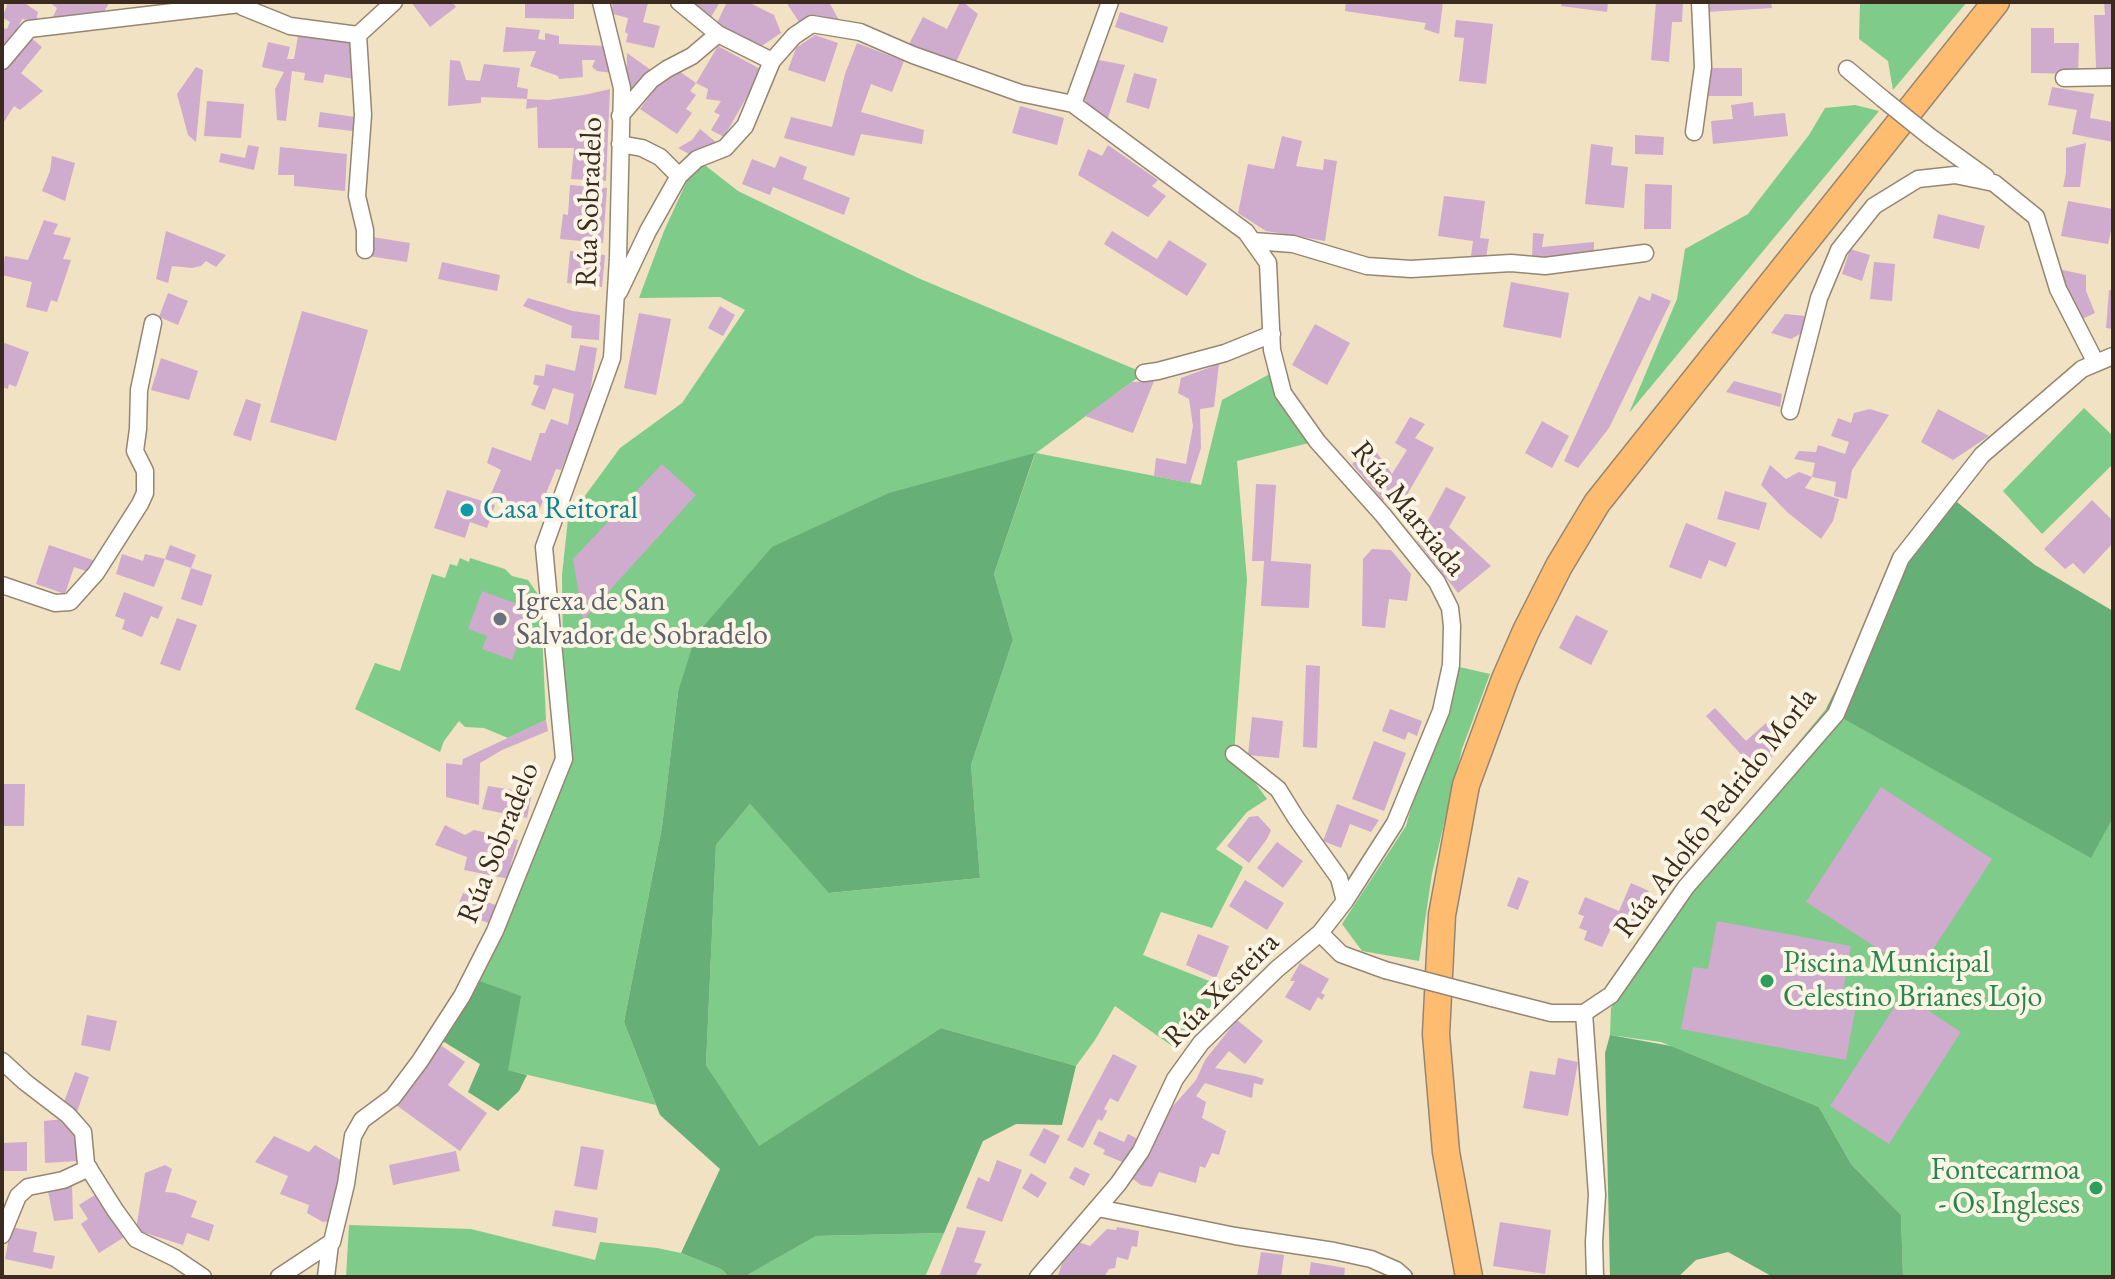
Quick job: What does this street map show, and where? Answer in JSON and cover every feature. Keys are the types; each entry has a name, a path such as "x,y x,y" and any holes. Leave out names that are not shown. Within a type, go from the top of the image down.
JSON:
{"highway":[{"path":"1469,1277 1446,1152 1436,1034 1442,915 1466,785 1505,679 1559,566 1597,503 1996,2"}],"street":[{"path":"358,35 394,2"},
{"name":"Rúa Sobradelo","path":"326,1277 353,1136 362,1120 393,1097 462,996 495,931 564,759 544,547 612,358 622,88 601,2"},
{"path":"679,2 718,34 772,61"},
{"path":"615,302 648,231 679,176 697,159 725,148 745,126 772,61 794,36 812,24 860,32 913,55 1020,93 1073,104 1110,2"},
{"path":"1694,132 1703,67 1700,2"},
{"path":"2,61 29,29 240,3 290,26 358,35"},
{"path":"620,116 651,80 692,56 718,34"},
{"path":"358,35 363,115 357,196 365,230 365,250"},
{"path":"1847,69 2036,217 2058,289 2096,363"},
{"path":"2064,78 2113,77"},
{"name":"Rúa Marxiada","path":"1073,104 1246,232 1253,241 1268,263 1272,350 1283,393 1317,441 1437,582 1450,608 1451,665 1441,711 1395,823 1345,901"},
{"path":"620,144 642,148 660,157 679,176"},
{"path":"1790,411 1819,298 1839,250 1874,206 1918,179 1955,175 1994,183"},
{"path":"1253,241 1293,244 1367,266 1411,269 1511,263 1545,266 1645,253"},
{"path":"2,585 55,603 70,602 96,573 140,504 145,493 145,471 135,451 139,390 153,323"},
{"path":"1144,373 1225,353 1272,334"},
{"name":"Rúa Adolfo Pedrido Morla","path":"1584,1013 1611,995 1686,887 1836,714 1901,558 1982,455 2082,369 2113,356"},
{"path":"1234,754 1278,789 1339,878 1345,901"},
{"name":"Rúa Xesteira","path":"1038,1277 1118,1184 1141,1151 1175,1079 1201,1043 1277,969 1320,933 1345,901"},
{"path":"1320,933 1341,954 1385,970 1551,1013 1584,1013 1597,1195 1595,1277"},
{"path":"2,1061 68,1115 83,1132 86,1164 136,1239 175,1258 203,1277"},
{"path":"2,1235 18,1196 28,1187 63,1180 89,1168"},
{"path":"1098,1208 1371,1259 1404,1277"},
{"path":"279,1277 331,1243"}],"green space":[{"path":"1860,2 1967,2 1893,90 1888,61 1859,39"},
{"path":"1855,105 1879,111 1629,413 1677,299 1685,249 1748,214 1809,135 1825,108"},
{"path":"697,159 738,191 918,278 1144,373 1036,453 1201,485 1222,400 1277,370 1317,441 1237,461 1247,580 1234,754 1267,799 1247,812 1216,849 1243,867 1212,928 1161,912 1143,955 1235,991 1175,1048 1115,1006 1076,1066 941,1028 758,1147 706,1065 716,845 750,804 830,893 980,878 971,765 1013,640 994,574 1035,454 678,692 662,827 624,1022 656,1105 507,1070 471,978 564,759 562,575 568,519 620,448 682,403 745,310 720,297 639,298 664,231"},
{"path":"2084,408 2113,436 2113,464 2042,534 2003,491"},
{"path":"1035,453 994,574 1013,640 971,765 980,878 829,893 750,804 716,845 706,1065 759,1146 941,1028 1076,1066 1062,1125 1016,1124 983,1141 944,1233 816,1236 744,1277 729,1277 721,1269 681,1253 720,1169 660,1115 624,1022 662,827 678,692 696,635 772,547 889,493"},
{"path":"1957,502 2035,565 2113,611 2113,818 2091,858 1826,709 1901,558"},
{"path":"460,558 505,569 512,576 528,580 546,606 542,632 546,720 508,738 484,728 465,727 459,721 440,752 355,709 375,663 400,671 432,574 445,578 450,564 457,566"},
{"path":"1451,665 1490,674 1462,749 1432,874 1419,961 1362,951 1342,924 1406,826"},
{"path":"1826,709 2091,857 2113,818 2113,1277 1903,1277 1901,1215 1851,1164 1819,1107 1661,1042 1610,1035 1611,1008 1707,853"},
{"path":"471,978 521,996 508,1070 527,1075 519,1091 498,1111 468,1092 480,1064 436,1037"},
{"path":"1610,1035 1671,1046 1819,1107 1851,1164 1901,1215 1903,1277 1773,1277 1728,1252 1696,1260 1678,1277 1610,1277 1605,1053"},
{"path":"349,1225 471,1229 595,1260 600,1242 657,1248 681,1253 721,1269 729,1277 346,1277"},
{"path":"944,1233 925,1277 744,1277 816,1236"}],"building":[{"path":"6,2 23,2 38,12 36,21 22,19 9,49 2,55 2,28 7,29 10,22 2,17"},
{"path":"49,2 110,2 103,13 52,19 57,8"},
{"path":"411,2 452,2 456,7 430,27"},
{"path":"525,2 574,2 574,19 525,18"},
{"path":"612,2 648,3 643,22 660,26 654,48 626,42 628,18 613,14"},
{"path":"686,2 720,2 711,17"},
{"path":"727,2 748,2 774,15 781,33 760,47 715,27"},
{"path":"786,2 829,2 840,22 816,15 799,22"},
{"path":"960,2 978,14 956,62 933,56 909,44 923,17 947,29"},
{"path":"1346,2 1443,2 1439,34 1424,29 1426,23 1345,11"},
{"path":"1562,2 1608,2 1607,12 1561,6"},
{"path":"1656,2 1683,2 1682,22 1672,22 1669,62 1651,60"},
{"path":"1706,2 1771,2 1772,8 1706,12"},
{"path":"2104,2 2113,2 2113,68 2096,68 2094,15 2105,15"},
{"path":"1120,12 1168,27 1163,43 1115,27"},
{"path":"1456,20 1493,24 1486,84 1459,81 1464,38 1454,37"},
{"path":"506,27 540,30 538,39 545,40 545,33 559,36 559,44 607,46 613,73 597,71 592,67 595,60 582,60 583,77 559,79 530,66 536,51 503,52"},
{"path":"2031,28 2054,28 2054,43 2079,43 2078,74 2031,73"},
{"path":"815,35 838,43 825,82 788,70 796,48"},
{"path":"298,36 353,43 354,79 325,74 323,83 304,80 305,73 292,71 286,121 277,120 275,89 284,72 262,67 268,42 290,47 287,59 294,59"},
{"path":"30,37 42,47 21,73 43,91 20,110 14,106 2,125 2,69"},
{"path":"857,43 904,61 892,92 871,84 861,112 924,130 922,144 861,134 854,156 784,138 791,117 832,127 845,74"},
{"path":"718,46 762,70 724,137 711,130 720,115 714,112 721,101 706,99 708,89 696,83"},
{"path":"627,53 651,70 626,96"},
{"path":"1094,59 1125,65 1107,121 1091,110 1082,94"},
{"path":"450,60 460,61 466,80 480,81 484,64 520,68 517,87 528,89 527,99 481,97 481,103 448,106"},
{"path":"196,67 203,70 196,142 188,135 177,94"},
{"path":"1708,68 1742,68 1742,96 1708,96"},
{"path":"679,71 696,83 690,91 696,95 686,109 692,113 677,134 640,109 660,82"},
{"path":"1134,73 1157,79 1149,109 1126,102"},
{"path":"2052,87 2094,94 2090,118 2113,122 2113,142 2072,134 2077,110 2048,105"},
{"path":"610,89 606,181 571,179 574,148 538,148 537,107 526,109 527,99 548,100"},
{"path":"207,101 244,104 241,138 204,136"},
{"path":"1753,102 1754,116 1785,113 1788,136 1713,144 1711,121 1733,119 1731,105"},
{"path":"1020,106 1064,118 1057,145 1012,133"},
{"path":"320,112 355,117 353,131 318,127"},
{"path":"700,129 717,143 691,155 678,148 692,140"},
{"path":"1635,135 1664,137 1663,155 1635,154"},
{"path":"1282,136 1302,141 1296,166 1323,170 1324,159 1337,161 1325,241 1266,231 1238,213 1248,164 1274,169"},
{"path":"2086,143 2080,187 2063,187 2066,148"},
{"path":"1591,144 1613,147 1611,165 1628,167 1624,208 1585,204"},
{"path":"248,145 259,147 254,170 219,162 221,153 245,158"},
{"path":"1108,145 1158,180 1152,186 1166,196 1148,217 1078,175 1088,149 1102,156"},
{"path":"280,147 347,154 345,191 294,186 294,175 278,175"},
{"path":"52,156 75,163 65,201 42,191"},
{"path":"780,156 807,167 803,179 850,198 844,215 773,187 770,195 742,184 752,159 775,168"},
{"path":"1645,184 1672,185 1671,229 1644,229"},
{"path":"570,185 607,188 603,243 560,239 563,214 568,215"},
{"path":"1444,196 1485,201 1480,238 1489,239 1486,258 1471,256 1473,241 1438,236"},
{"path":"2068,201 2113,209 2113,232 2108,244 2061,236"},
{"path":"1938,214 1985,226 1979,249 1933,238"},
{"path":"44,220 58,224 53,234 71,238 63,259 71,260 57,302 51,300 47,312 26,307 32,282 2,275 5,256 28,260"},
{"path":"166,231 226,255 216,267 206,261 192,268 172,266 168,283 156,279"},
{"path":"1112,231 1157,259 1169,240 1207,264 1187,296 1104,244"},
{"path":"1533,233 1544,234 1542,247 1594,242 1594,252 1545,261 1532,259"},
{"path":"372,237 410,243 407,262 369,256"},
{"path":"1850,249 1870,255 1862,281 1842,274"},
{"path":"570,251 605,255 602,287 567,283"},
{"path":"442,262 500,275 497,291 438,279"},
{"path":"1874,262 1895,264 1892,301 1870,299"},
{"path":"2058,269 2086,275 2086,291 2095,313 2082,319"},
{"path":"1511,282 1569,293 1561,338 1503,327"},
{"path":"2109,290 2113,290 2113,329 2106,328"},
{"path":"168,293 188,301 178,325 159,317"},
{"path":"1652,293 1671,301 1609,428 1578,468 1564,461 1639,296 1650,301"},
{"path":"528,298 600,315 599,340 571,338 572,326 523,306"},
{"path":"720,306 735,315 723,336 708,328"},
{"path":"302,311 368,330 336,441 270,422"},
{"path":"639,313 671,319 656,395 624,388"},
{"path":"1785,314 1805,316 1807,330 1791,339 1771,333"},
{"path":"1315,324 1350,343 1327,385 1292,365"},
{"path":"2,342 29,352 16,387 9,384 8,389 2,387"},
{"path":"580,345 597,348 587,411 575,446 571,446 561,470 556,469 538,513 491,494 501,470 487,463 492,447 531,461 540,433 545,433 551,419 568,425 574,394 553,388 545,410 531,405 539,386 533,384 535,375 544,376 546,364 575,371"},
{"path":"161,358 198,371 189,400 151,390"},
{"path":"1219,364 1214,407 1200,409 1201,448 1190,483 1154,476 1156,458 1186,464 1193,426 1189,399 1178,393 1181,378"},
{"path":"1154,381 1133,433 1085,416 1132,382"},
{"path":"1734,381 1782,394 1780,407 1726,392"},
{"path":"246,399 261,404 251,441 233,435"},
{"path":"1870,409 1889,415 1852,470 1847,499 1834,496 1836,482 1812,477 1815,463 1794,459 1799,451 1816,452 1818,445 1845,454 1849,442 1831,436 1838,418 1851,423 1854,413"},
{"path":"1938,409 1989,436 1953,460 1921,442"},
{"path":"1410,417 1425,424 1415,438 1434,448 1404,500 1389,491 1383,501 1352,464 1372,446 1392,474 1407,450 1395,443"},
{"path":"1542,421 1569,436 1552,468 1525,453"},
{"path":"662,464 696,495 583,620 573,559"},
{"path":"1770,465 1786,479 1799,472 1812,477 1805,488 1839,499 1833,521 1821,539 1787,512 1761,485"},
{"path":"1256,484 1276,485 1271,561 1311,564 1309,608 1261,606 1264,561 1252,561"},
{"path":"1446,487 1466,497 1449,527 1491,566 1458,593 1417,541"},
{"name":"Casa Reitoral","path":"447,490 495,505 487,528 470,522 465,538 434,528"},
{"path":"1725,491 1767,503 1759,530 1717,519"},
{"path":"2092,500 2113,521 2113,543 2084,574 2073,563 2065,569 2044,549"},
{"path":"1686,523 1736,543 1726,567 1709,560 1701,579 1669,567"},
{"path":"49,545 93,560 89,572 74,567 65,594 36,584"},
{"path":"170,545 196,555 191,568 165,559"},
{"path":"1372,549 1391,550 1411,574 1407,601 1389,599 1385,628 1362,626 1363,559"},
{"path":"122,554 143,561 145,554 165,559 154,587 116,574"},
{"path":"191,568 212,575 202,606 181,599"},
{"name":"Igrexa de San Salvador de Sobradelo","path":"482,591 531,609 512,660 482,649 487,636 468,629"},
{"path":"124,592 163,607 158,619 151,616 142,637 122,629 125,620 115,616"},
{"path":"1576,615 1608,631 1591,665 1559,648"},
{"path":"177,618 197,625 180,671 160,664"},
{"path":"1306,665 1320,666 1317,748 1303,747"},
{"path":"1715,708 1746,741 1766,723 1785,744 1756,771 1706,716"},
{"path":"1390,709 1422,721 1417,736 1408,732 1405,740 1382,731"},
{"path":"1252,717 1283,721 1279,758 1248,755"},
{"path":"546,720 548,731 480,763 479,805 446,797 446,763 462,765 463,759"},
{"path":"1374,741 1406,753 1384,811 1352,799"},
{"path":"2,784 25,784 24,826 2,826"},
{"path":"488,786 532,793 527,818 482,809"},
{"path":"1881,787 1992,859 1917,974 1806,902"},
{"path":"1337,804 1379,820 1371,832 1350,824 1341,848 1323,841"},
{"path":"1258,816 1271,830 1249,863 1227,846 1249,817"},
{"path":"445,825 465,835 474,830 518,840 509,879 464,870 467,857 435,845"},
{"path":"1277,842 1303,861 1283,888 1257,868"},
{"path":"1518,877 1529,881 1518,910 1507,906"},
{"path":"1245,880 1284,903 1267,930 1229,906"},
{"path":"1631,883 1649,891 1632,930 1614,922 1602,947 1584,940 1587,931 1579,928 1584,916 1578,914 1585,897 1619,911"},
{"path":"463,893 498,906 491,924 456,911"},
{"name":"Piscina Municipal Celestino Brianes Lojo","path":"1717,921 1851,946 1843,992 1858,995 1846,1060 1681,1029 1693,967 1708,969"},
{"path":"1198,934 1229,946 1216,978 1186,965"},
{"path":"1300,963 1329,979 1321,993 1325,995 1322,1000 1318,997 1310,1011 1285,997 1295,981 1290,981"},
{"path":"1903,994 1961,1032 1889,1144 1830,1106"},
{"path":"87,1015 117,1021 110,1051 81,1045"},
{"path":"1237,1020 1263,1041 1245,1064 1229,1051 1215,1068 1264,1079 1262,1085 1254,1083 1252,1098 1205,1083 1196,1096 1206,1102 1202,1118 1226,1131 1219,1155 1212,1153 1205,1168 1200,1166 1196,1183 1159,1172 1152,1187 1141,1185 1130,1177 1173,1106 1196,1080 1205,1060"},
{"path":"439,1044 465,1062 448,1085 487,1113 460,1151 396,1105"},
{"path":"1113,1054 1137,1066 1118,1102 1110,1098 1102,1121 1098,1119 1083,1148 1067,1140"},
{"path":"1558,1058 1578,1062 1568,1116 1523,1108 1530,1071 1555,1075"},
{"path":"75,1072 89,1077 77,1112 64,1102"},
{"path":"65,1119 76,1134 78,1161 45,1163 44,1121"},
{"path":"1044,1128 1060,1136 1045,1164 1029,1155"},
{"path":"1099,1131 1124,1142 1128,1134 1140,1140 1127,1164 1103,1154 1105,1150 1093,1144"},
{"path":"274,1136 309,1152 315,1145 344,1162 330,1221 323,1222 307,1213 309,1205 280,1194 288,1176 255,1162"},
{"path":"27,1142 27,1171 2,1171 2,1143"},
{"path":"581,1146 604,1150 597,1190 574,1186"},
{"path":"456,1151 460,1171 393,1185 389,1165"},
{"path":"997,1160 1022,1170 1002,1222 966,1208 978,1177 989,1182"},
{"path":"165,1165 172,1169 165,1192 197,1201 191,1217 214,1225 209,1241 187,1233 183,1245 136,1230 145,1173"},
{"path":"1075,1167 1090,1174 1084,1186 1069,1178"},
{"path":"1031,1173 1047,1183 1038,1198 1022,1188"},
{"path":"72,1183 73,1219 54,1221 48,1191"},
{"path":"98,1193 126,1236 99,1253 81,1224 88,1219 79,1205"},
{"path":"555,1210 598,1218 596,1233 552,1226"},
{"path":"1500,1222 1551,1230 1545,1274 1493,1266"},
{"path":"11,1227 37,1232 33,1252 55,1256 52,1269 5,1259"},
{"path":"957,1227 986,1231 974,1262 982,1264 976,1274 982,1277 939,1277"},
{"path":"1117,1227 1139,1231 1137,1247 1132,1246 1128,1260 1117,1257 1115,1268 1109,1269 1104,1277 1058,1275 1066,1253 1071,1254 1078,1242 1090,1246 1107,1229 1116,1230"},
{"path":"1261,1252 1284,1255 1281,1277 1257,1277"},
{"path":"1311,1262 1345,1268 1344,1277 1309,1277"}],"place":[{"name":"Casa Reitoral","path":"467,510"},
{"name":"Igrexa de San Salvador de Sobradelo","path":"500,619"},
{"name":"Piscina Municipal Celestino Brianes Lojo","path":"1767,981"},
{"name":"Fontecarmoa - Os Ingleses","path":"2096,1188"}]}
